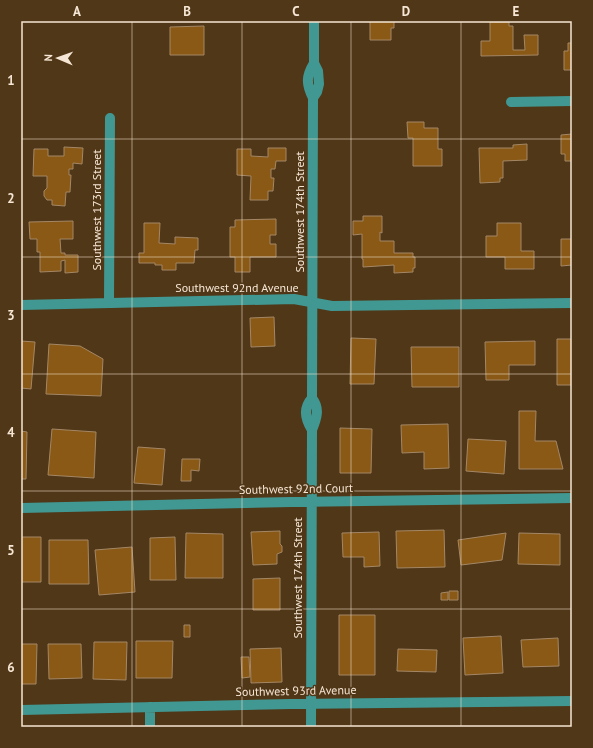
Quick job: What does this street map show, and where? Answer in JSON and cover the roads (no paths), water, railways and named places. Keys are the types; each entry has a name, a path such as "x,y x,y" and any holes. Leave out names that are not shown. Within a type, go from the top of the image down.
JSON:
{"street":[{"name":"Southwest 174th Street","path":"311,727 312,430 317,414 317,407 312,398 313,98 308,86 307,78 314,63 314,21"},
{"path":"511,102 572,101"},
{"name":"Southwest 173rd Street","path":"109,303 110,118"},
{"name":"Southwest 92nd Avenue","path":"21,306 294,299 332,306 572,303"},
{"name":"Southwest 92nd Court","path":"21,508 572,498"},
{"name":"Southwest 93rd Avenue","path":"21,710 150,706 572,700"},
{"path":"150,706 150,727"}]}
